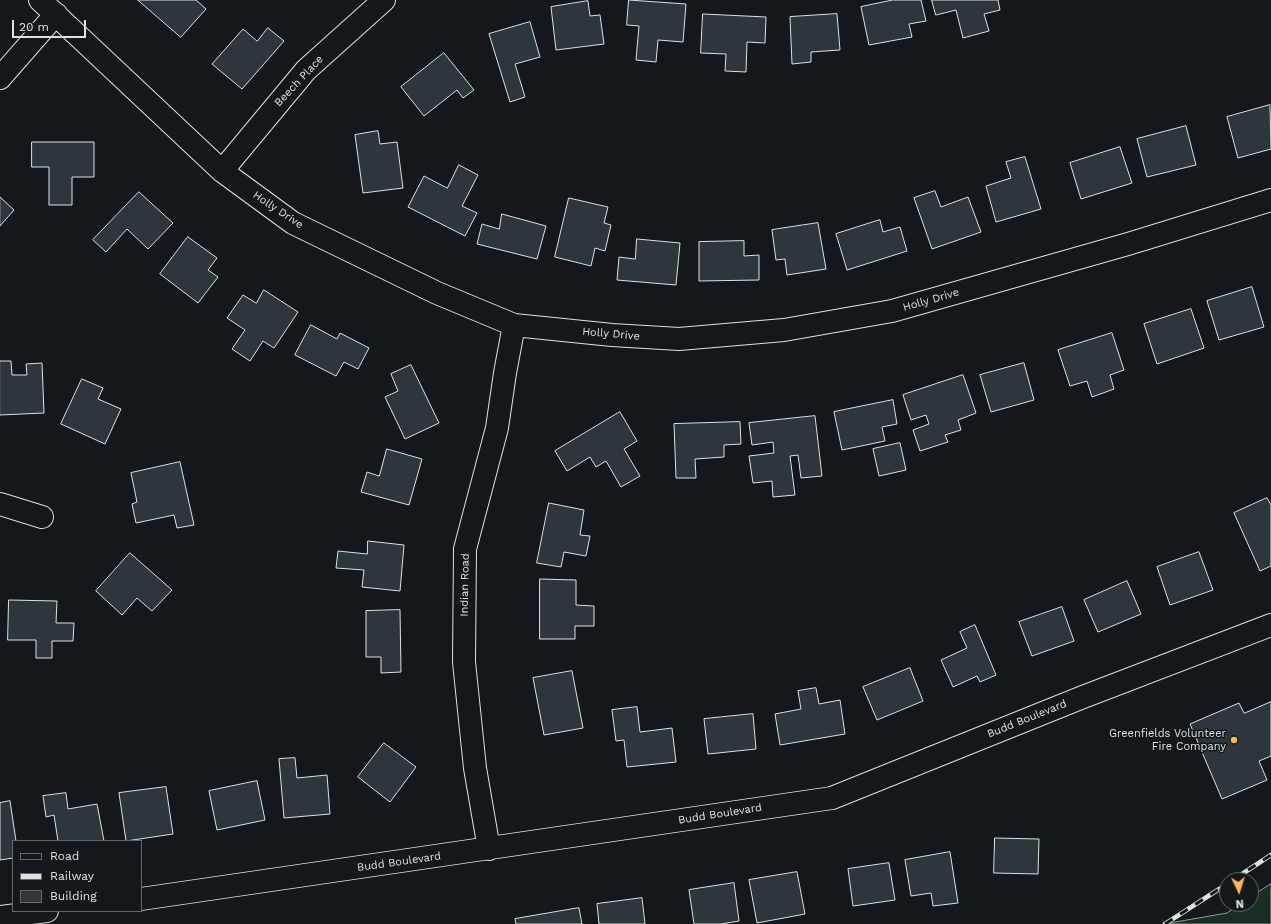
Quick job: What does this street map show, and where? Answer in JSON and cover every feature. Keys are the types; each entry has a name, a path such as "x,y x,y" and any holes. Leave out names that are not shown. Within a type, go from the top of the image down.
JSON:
{"street":[{"name":"Holly Drive","path":"40,0 222,171 293,223 437,293 514,325 612,335 679,339 784,330 892,311 1128,244 1271,200"},
{"name":"Beech Place","path":"222,171 306,70 384,0"},
{"path":"0,78 56,14"},
{"name":"Indian Road","path":"489,849 475,768 464,662 465,549 497,428 514,325"},
{"path":"0,504 42,516"},
{"name":"Budd Boulevard","path":"142,900 832,798 1083,697 1271,625"},
{"path":"0,917 39,912"}],"green space":[{"path":"1271,884 1271,924 1164,924 1228,912 1259,912 1259,892"}],"building":[{"path":"138,0 196,0 206,9 181,37"},
{"path":"629,0 686,4 683,42 658,40 656,62 636,60 639,26 627,25"},
{"path":"893,0 921,0 926,21 909,24 912,37 869,45 861,7"},
{"path":"932,0 998,0 1000,10 984,14 989,31 963,38 956,10 936,15"},
{"path":"588,1 590,16 600,15 604,44 556,50 551,7"},
{"path":"703,14 766,17 765,43 747,42 746,72 725,71 726,54 701,53"},
{"path":"837,14 840,50 811,52 811,62 792,64 790,17"},
{"path":"530,22 540,57 515,64 525,97 510,102 489,34"},
{"path":"268,28 284,41 242,89 212,64 243,29 257,41"},
{"path":"444,53 474,90 463,98 457,90 424,116 401,87"},
{"path":"1270,105 1271,149 1238,158 1227,117"},
{"path":"1186,126 1196,165 1147,177 1137,139"},
{"path":"378,131 380,144 397,142 403,188 363,193 355,135"},
{"path":"32,142 94,142 94,177 72,177 72,205 49,205 49,167 32,167"},
{"path":"1120,147 1132,183 1081,199 1070,163"},
{"path":"1025,157 1041,209 996,222 986,186 1011,178 1006,162"},
{"path":"459,165 478,175 462,206 477,213 465,236 408,207 424,176 447,188"},
{"path":"935,191 941,207 968,197 981,232 932,249 914,198"},
{"path":"139,192 173,223 148,249 127,229 106,252 93,240"},
{"path":"0,197 14,210 0,226"},
{"path":"569,198 608,207 604,223 611,225 605,251 595,248 591,266 555,257"},
{"path":"502,214 546,226 537,259 477,244 482,224 499,229"},
{"path":"880,220 883,232 900,227 907,251 847,270 836,234"},
{"path":"818,223 826,269 787,275 785,259 776,260 772,230"},
{"path":"188,237 217,258 208,270 218,277 198,303 160,274"},
{"path":"637,239 680,243 676,285 617,280 619,257 635,259"},
{"path":"744,241 744,256 759,255 759,280 699,281 699,242"},
{"path":"1252,287 1264,327 1219,340 1207,301"},
{"path":"264,290 298,312 274,348 263,341 250,361 232,349 245,330 227,318 243,295 256,303"},
{"path":"1191,309 1204,348 1157,364 1144,324"},
{"path":"311,325 337,339 340,333 369,348 358,369 344,362 336,376 295,355"},
{"path":"1112,333 1124,370 1110,375 1114,389 1092,397 1087,381 1070,386 1058,350"},
{"path":"0,361 11,361 12,375 27,375 26,364 42,363 44,413 0,415"},
{"path":"1024,363 1034,400 991,412 980,375"},
{"path":"411,365 439,423 405,439 385,397 398,391 391,374"},
{"path":"963,375 976,413 958,420 961,430 945,435 948,442 920,451 913,430 929,424 926,415 911,420 903,395"},
{"path":"82,379 103,388 98,399 121,409 105,444 61,424"},
{"path":"893,400 897,424 882,427 885,441 842,450 834,412"},
{"path":"620,412 637,441 624,449 640,476 621,487 606,461 596,467 590,457 567,471 555,451"},
{"path":"815,416 822,476 801,478 798,455 790,456 795,495 773,497 772,481 753,483 749,456 774,453 773,442 752,445 749,423"},
{"path":"740,422 741,444 724,445 724,457 695,459 696,478 676,478 674,424"},
{"path":"900,443 906,470 879,476 873,449"},
{"path":"387,449 422,459 409,505 361,492 367,472 379,476"},
{"path":"180,462 194,525 177,528 174,515 136,523 132,504 137,502 131,473"},
{"path":"1267,498 1271,505 1271,566 1260,571 1234,513"},
{"path":"549,503 584,510 580,535 590,536 586,556 564,552 561,567 537,563"},
{"path":"368,541 404,545 400,591 362,587 364,570 336,568 338,551 367,554"},
{"path":"1199,552 1213,590 1170,605 1157,567"},
{"path":"130,553 172,590 152,611 137,598 122,615 96,591"},
{"path":"540,579 576,580 576,605 594,606 594,626 575,626 575,639 540,639"},
{"path":"1127,581 1141,614 1098,632 1084,600"},
{"path":"9,600 57,601 56,623 74,623 73,641 52,641 52,658 36,658 36,640 8,640"},
{"path":"1062,607 1074,641 1032,656 1019,622"},
{"path":"400,610 401,672 381,673 381,657 366,657 366,611"},
{"path":"975,625 996,675 980,682 977,676 953,687 941,660 967,648 960,632"},
{"path":"910,668 923,701 877,720 863,687"},
{"path":"572,671 583,728 544,735 533,678"},
{"path":"816,688 819,704 840,700 845,734 780,745 775,714 801,709 798,691"},
{"name":"Greenfields Volunteer Fire Company","path":"1271,702 1271,756 1259,761 1267,780 1222,799 1190,724 1239,703 1244,713"},
{"path":"637,707 640,732 672,728 676,762 627,767 624,740 616,741 612,710"},
{"path":"753,714 756,749 708,754 704,719"},
{"path":"384,743 416,767 390,802 358,777"},
{"path":"295,758 297,778 327,775 330,814 284,818 279,759"},
{"path":"257,781 265,820 217,830 209,791"},
{"path":"166,787 173,834 126,840 119,793"},
{"path":"66,793 68,809 97,804 104,840 58,840 54,815 46,817 43,796"},
{"path":"10,801 16,840 12,840 12,858 0,860 0,803"},
{"path":"995,838 1039,839 1038,874 994,873"},
{"path":"950,852 958,903 933,906 931,893 911,896 905,860"},
{"path":"889,863 895,900 853,906 848,869"},
{"path":"797,872 805,914 757,923 749,880"},
{"path":"734,883 739,921 721,924 694,924 689,890"},
{"path":"642,898 645,924 599,924 597,904"},
{"path":"579,908 582,924 516,924 515,919"}],"railway":[{"path":"1245,872 1271,855"},
{"path":"1165,924 1219,889"}],"place":[{"name":"Greenfields Volunteer Fire Company","path":"1234,740"}]}
